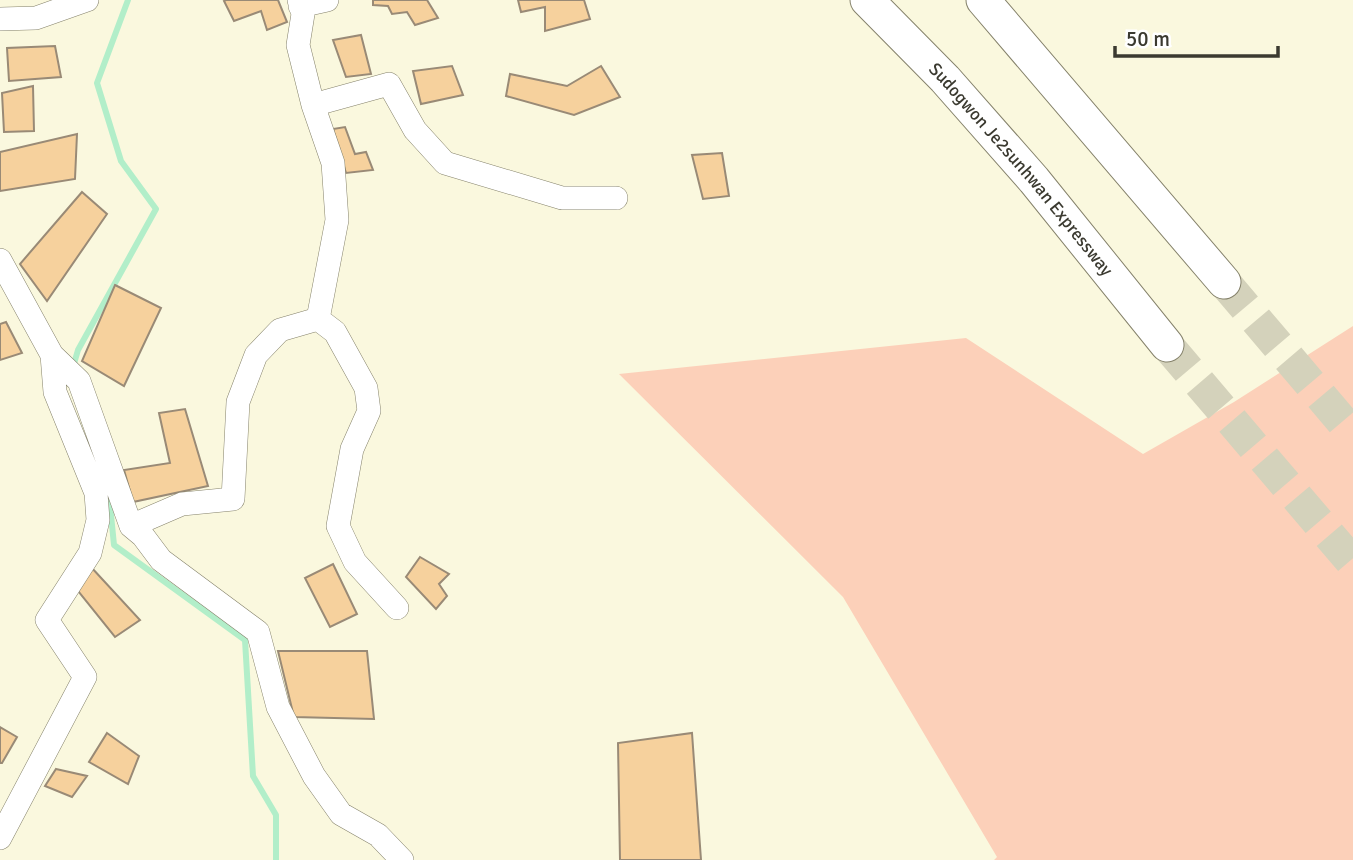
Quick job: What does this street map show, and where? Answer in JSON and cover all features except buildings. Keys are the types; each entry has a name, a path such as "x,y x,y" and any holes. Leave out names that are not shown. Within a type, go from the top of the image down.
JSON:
{"highway":[{"name":"Sudogwon Je2sunhwan Expressway","path":"867,0 945,79 1034,180 1167,345"},
{"path":"983,0 1224,282"}],"street":[{"path":"0,19 36,18 87,0"},
{"path":"318,319 337,220 333,163 313,105 298,45 303,14 300,3 327,0"},
{"path":"313,105 389,84 415,130 445,163 562,198 616,198"},
{"path":"0,260 56,358 79,381 131,526 143,536 161,560 258,632 278,707 314,776 341,814 378,835 402,860"},
{"path":"131,526 182,504 233,499 238,402 256,355 281,331 318,319"},
{"path":"318,319 335,332 342,343 366,388 369,411 352,449 338,526 355,562 397,608"},
{"path":"0,838 85,677 47,620 90,553 99,520 96,493 55,392 56,358"}],"shaded area":[{"path":"1353,326 1353,860 994,860 997,857 843,597 619,374 966,338 1143,454 1234,402"}],"waterway":[{"path":"73,367 78,350 156,209 121,161 97,83 128,0"},
{"path":"105,492 110,505 114,545 245,640 253,776 276,815 276,860"}],"tunnel":[{"path":"1224,282 1353,434"},
{"path":"1167,345 1353,563"}]}
